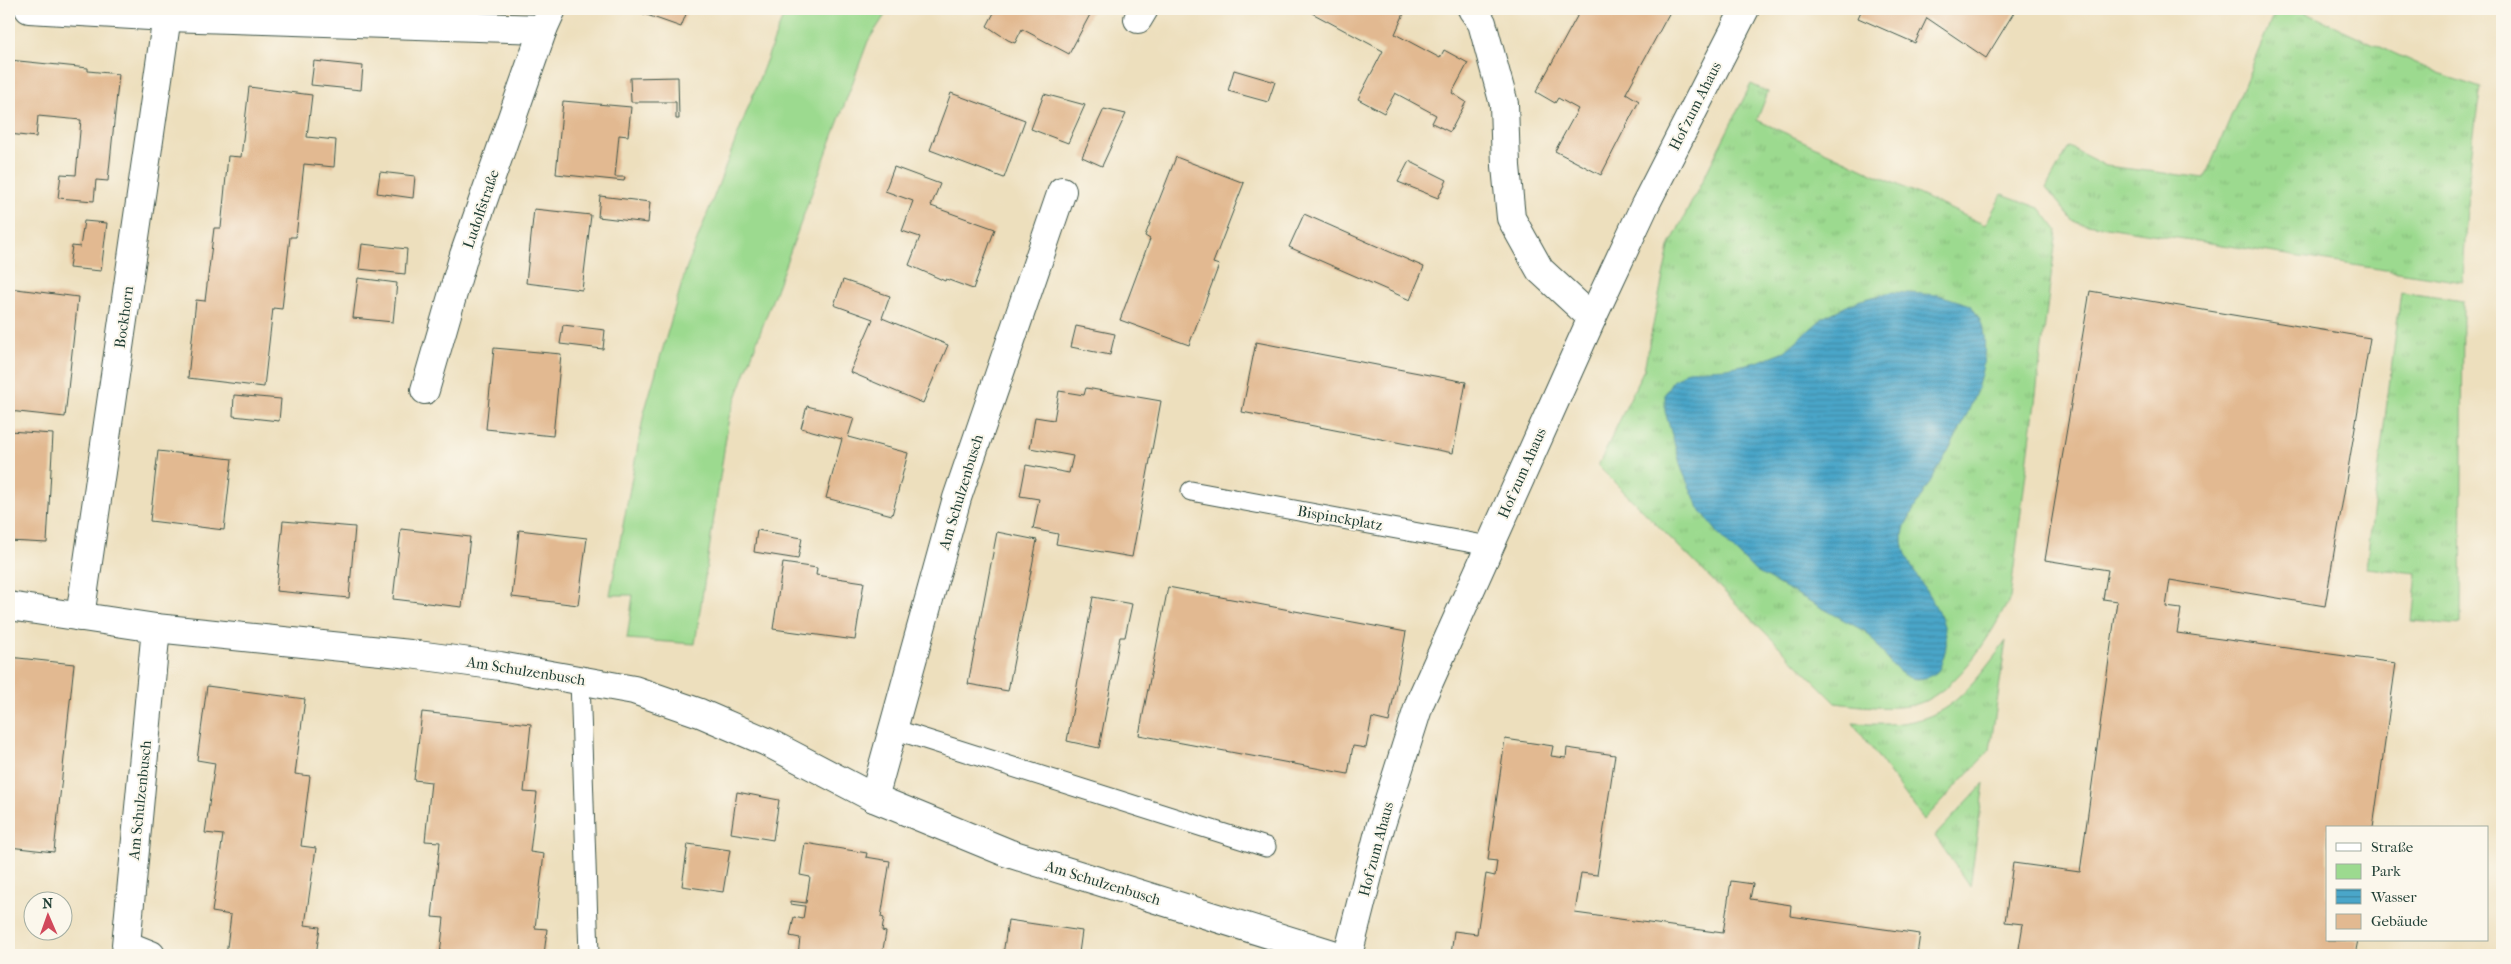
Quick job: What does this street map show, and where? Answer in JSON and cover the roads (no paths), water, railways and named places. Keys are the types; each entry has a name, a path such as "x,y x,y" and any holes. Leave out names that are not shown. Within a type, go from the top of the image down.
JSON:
{"street":[{"path":"29,9 168,13"},
{"path":"1472,9 1482,22 1504,104 1506,166 1511,218 1540,270 1592,318"},
{"name":"Hof zum Ahaus","path":"1348,955 1380,828 1420,702 1592,318 1645,205 1745,9"},
{"name":"Ludolfstraße","path":"168,13 548,19 464,255 425,390"},
{"name":"Bockhorn","path":"80,617 168,13"},
{"name":"Am Schulzenbusch","path":"874,798 957,498 1062,191"},
{"name":"Am Schulzenbusch","path":"9,606 156,628 410,654 634,690 700,713 767,742 874,798 1008,853 1336,955"},
{"name":"Am Schulzenbusch","path":"151,955 126,945 156,628"}],"lane":[{"name":"Bispinckplatz","path":"1191,491 1489,546"},
{"path":"580,680 589,955"},
{"path":"893,730 1266,847"}],"water":[{"path":"1892,292 1939,295 1971,305 1982,325 1985,349 1981,375 1973,401 1947,453 1907,522 1903,538 1906,554 1914,571 1943,622 1946,640 1939,669 1936,673 1922,678 1912,678 1895,668 1866,632 1756,572 1721,537 1699,508 1682,470 1665,411 1665,394 1672,382 1688,370 1727,368 1757,362 1785,351 1824,317 1857,301"}]}
